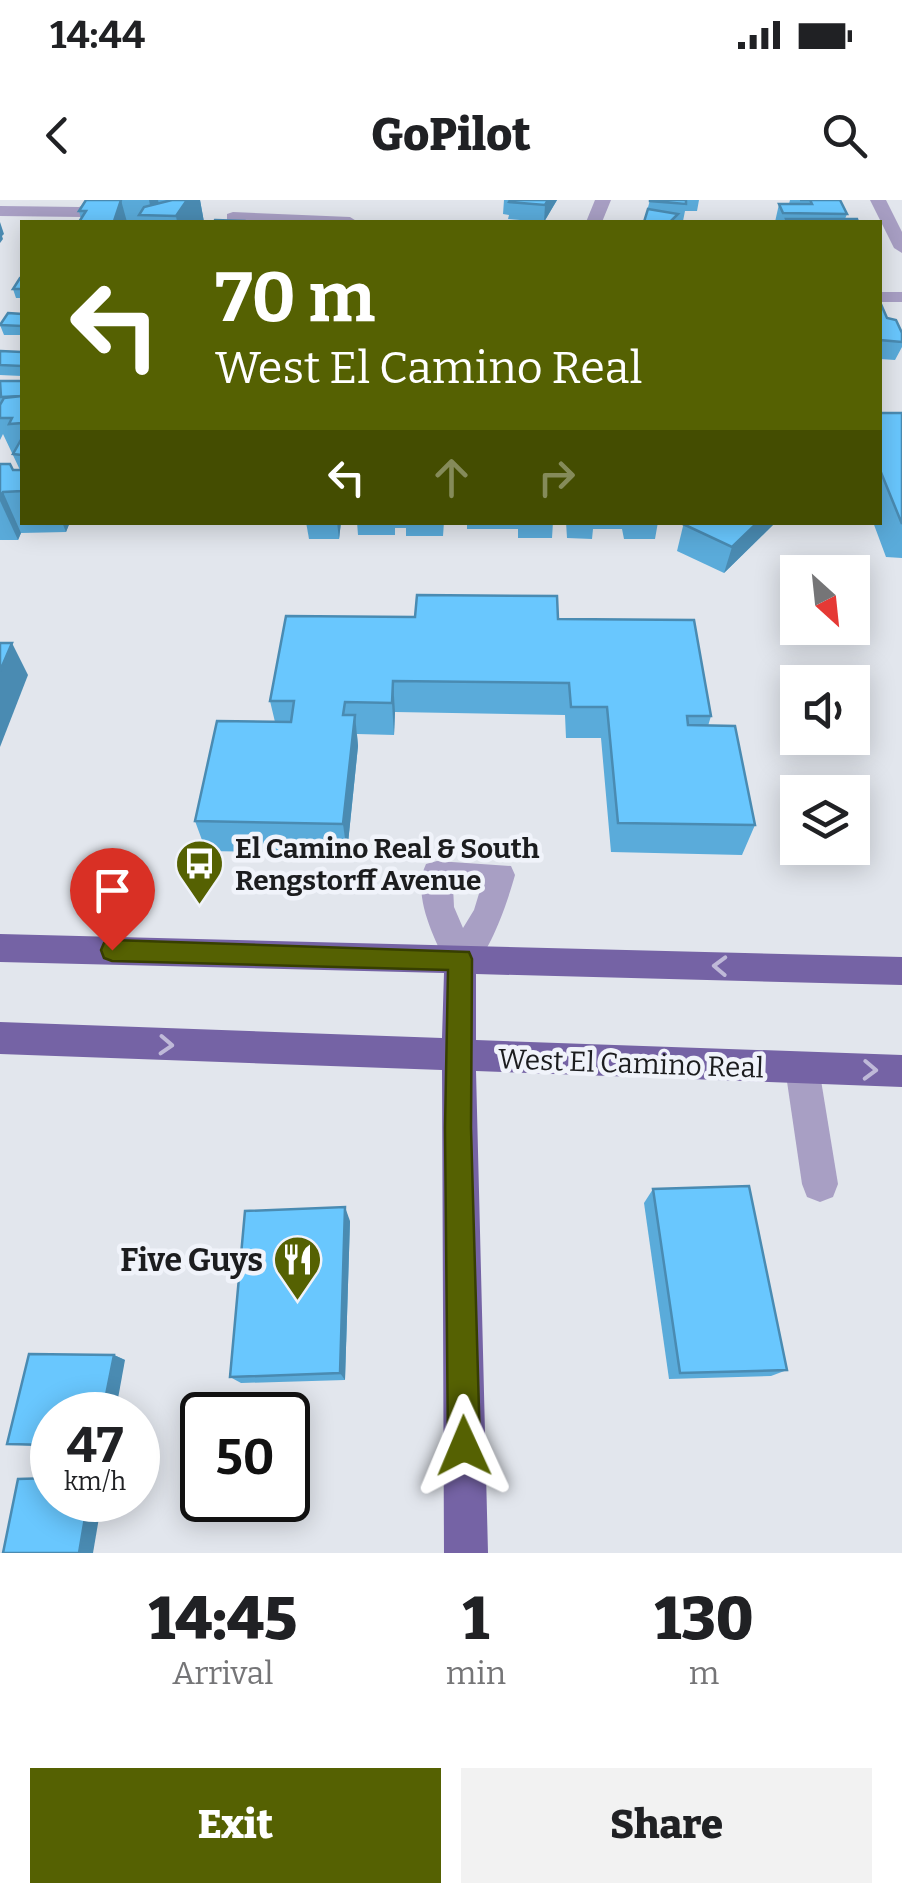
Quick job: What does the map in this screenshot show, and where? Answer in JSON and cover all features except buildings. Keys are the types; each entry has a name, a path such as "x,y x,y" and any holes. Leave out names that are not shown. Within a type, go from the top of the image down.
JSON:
{"main road":[{"path":"0,948 902,971"},
{"path":"460,959 466,1553"},
{"name":"West El Camino Real","path":"0,1038 902,1072"}],"street":[{"path":"878,200 902,248"},
{"path":"0,211 101,204"},
{"path":"232,217 303,220"},
{"path":"802,1068 820,1184"}],"place":[{"name":"El Camino Real & South Rengstorff Avenue","path":"200,906"},
{"name":"Five Guys","path":"298,1302"}],"route":[{"path":"112,950 460,959 458,1128 464,1446"}]}
